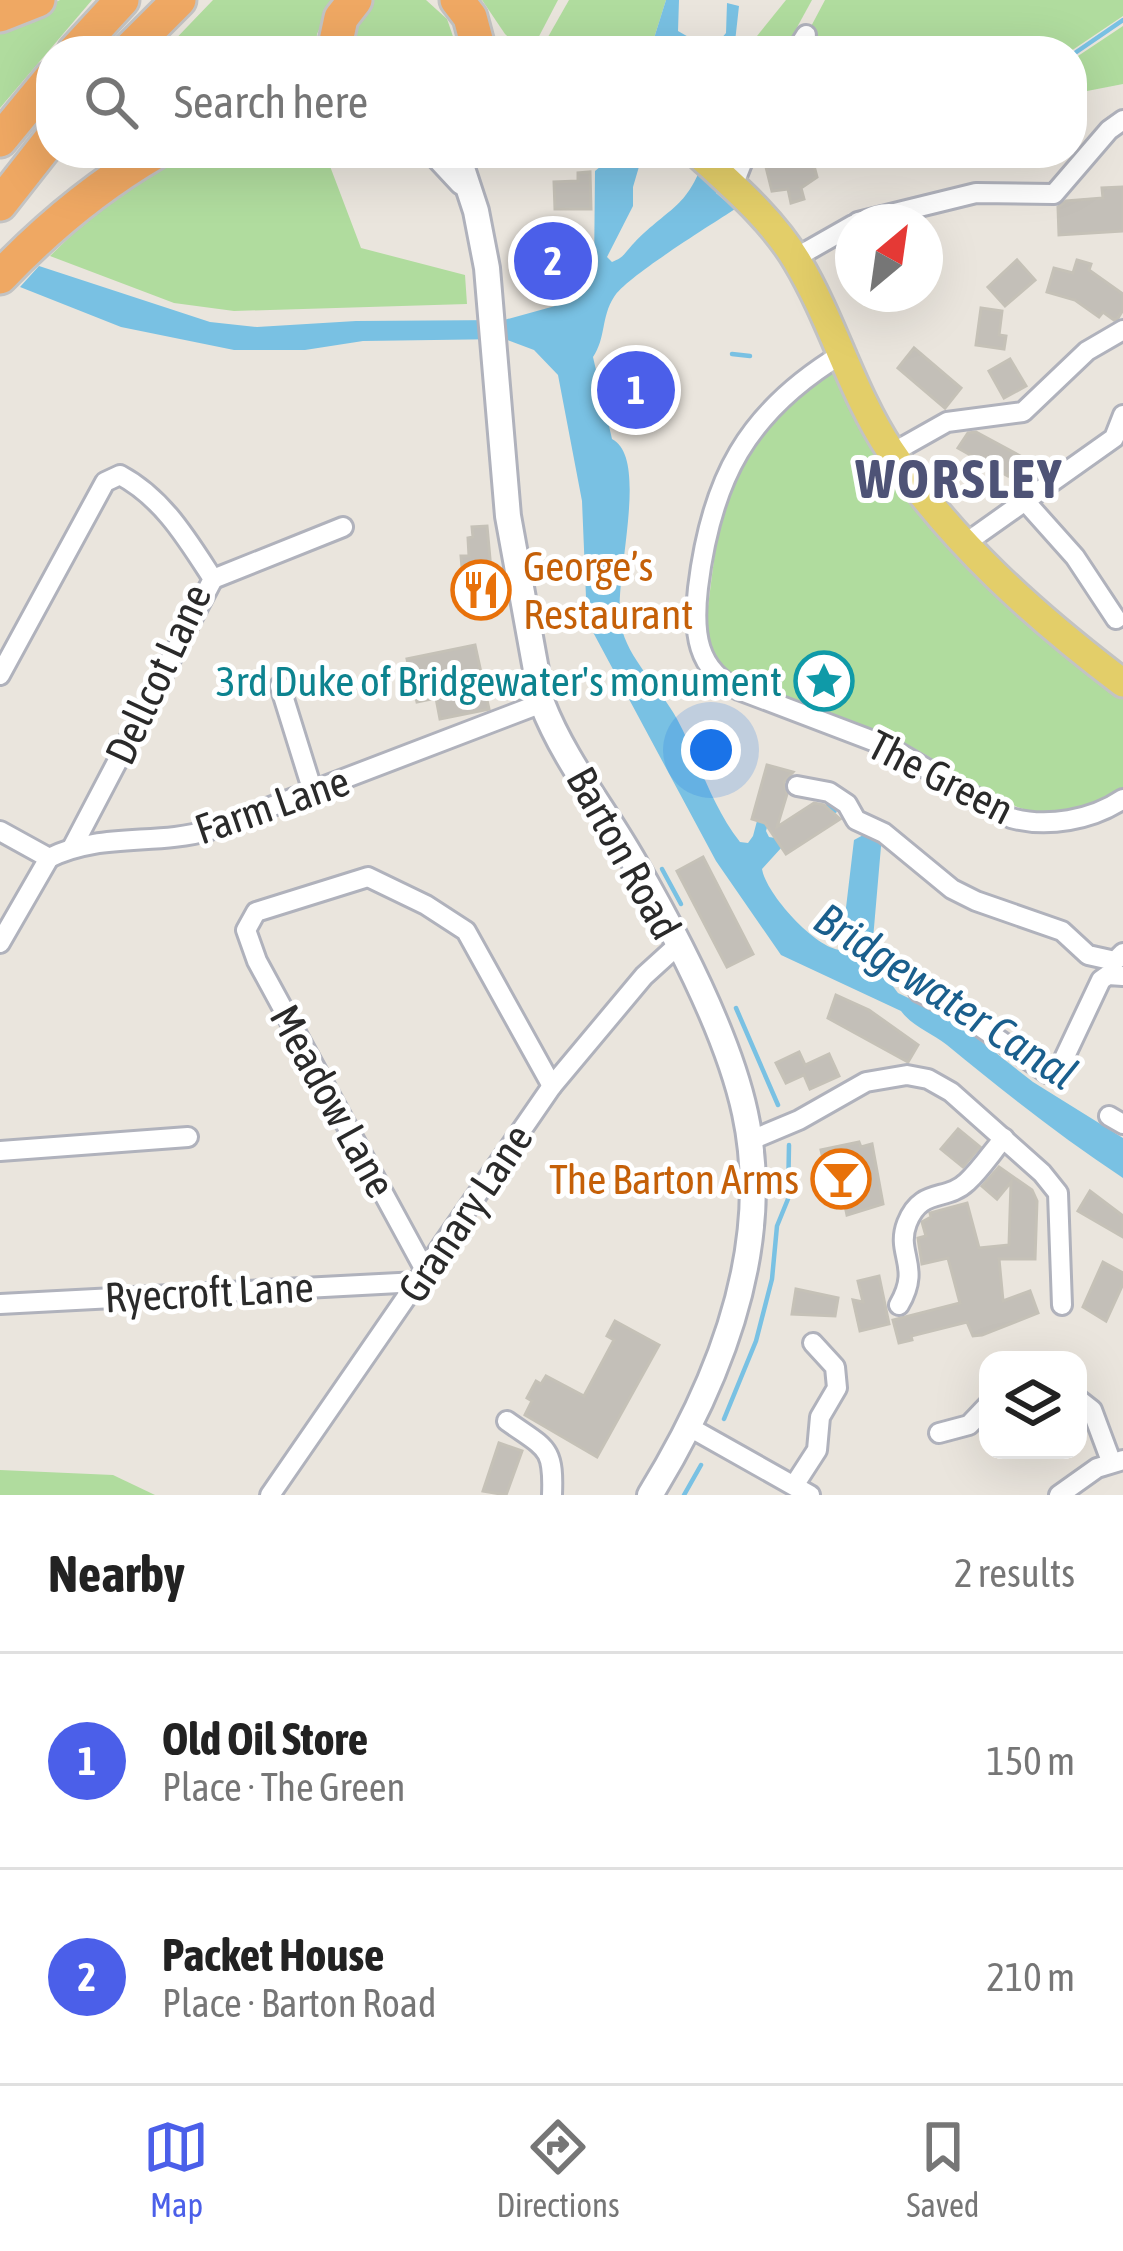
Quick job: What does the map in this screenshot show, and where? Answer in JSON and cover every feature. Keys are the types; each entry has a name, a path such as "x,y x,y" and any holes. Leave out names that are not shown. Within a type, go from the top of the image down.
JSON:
{"highway":[{"path":"0,15 38,0"},
{"path":"89,36 122,0"},
{"path":"143,36 179,0"},
{"path":"337,36 341,18 355,0"},
{"path":"0,140 36,97"},
{"path":"0,204 36,159"},
{"path":"0,277 93,193 131,168"}],"main road":[{"name":"Barton Road","path":"449,168 468,188"},
{"name":"Barton Road","path":"462,168 483,249 514,558 542,703 677,946 724,1048 745,1110 753,1214 742,1291 691,1428 650,1495"},
{"path":"714,168 796,258 869,416 963,545 1123,683"}],"street":[{"path":"1087,156 1123,120"},
{"path":"727,180 735,168"},
{"path":"932,204 976,193 1054,194 1076,168"},
{"path":"796,258 835,235"},
{"path":"892,452 947,422 1024,412 1088,351 1123,330"},
{"name":"The Green","path":"842,354 787,392 741,450 718,490 705,533 696,617 699,650 708,667 725,684 889,747 1011,818 1025,822 1092,815 1123,799"},
{"path":"963,545 1118,440 1123,415"},
{"name":"Dellcot Lane","path":"0,675 105,482 120,475 147,490 213,579 73,846"},
{"path":"1025,501 1075,557 1116,620"},
{"path":"213,579 343,526"},
{"path":"280,686 313,792"},
{"name":"Farm Lane","path":"49,858 73,846 107,839 182,838 542,703"},
{"path":"796,786 829,792 847,804 856,820 884,833 931,874 976,902 1062,931 1088,955 1115,962 1123,953"},
{"path":"0,830 49,858 0,943"},
{"name":"Meadow Lane","path":"422,1276 257,961 247,930 256,912 368,877 426,905 466,931 552,1086"},
{"name":"Granary Lane","path":"270,1495 552,1086 644,976 677,946"},
{"path":"919,992 959,1012 1046,1073 1058,1069 1101,980 1108,975 1123,976"},
{"path":"749,1141 799,1120 866,1082 896,1075 939,1084 1004,1138 1058,1192 1062,1305"},
{"path":"0,1151 188,1137"},
{"path":"899,1305 910,1279 903,1240 911,1213 929,1196 964,1185 1004,1138"},
{"name":"Ryecroft Lane","path":"0,1304 422,1276"},
{"path":"691,1428 803,1490 817,1450 820,1418 837,1388 835,1367 813,1343"},
{"path":"1059,1495 1079,1478 1117,1461 1087,1406"},
{"path":"939,1432 969,1425 979,1414"},
{"path":"506,1421 550,1456 555,1468 552,1495"}],"green space":[{"path":"60,0 92,0 61,36 36,36 36,66 0,108 0,27"},
{"path":"213,0 333,0 317,36 178,36"},
{"path":"374,0 426,0 447,19 453,36 352,36"},
{"path":"482,0 558,0 539,36 505,34"},
{"path":"569,0 666,0 655,36 549,36"},
{"path":"786,0 812,0 792,36 757,36"},
{"path":"825,0 1123,0 1123,16 1087,40 1087,36 806,36"},
{"path":"1123,26 1123,84 1087,91 1087,50"},
{"path":"154,168 331,168 361,248 465,275 467,304 234,311 174,303 50,256 119,189"},
{"path":"834,369 861,419 1123,694 1123,788 1091,807 1061,814 1033,812 1005,802 895,739 736,682 718,662 704,638 721,505 745,458 770,424 794,396"},
{"path":"0,1470 113,1475 155,1495 0,1495"}],"water":[{"path":"666,0 679,0 678,31 687,36 655,36"},
{"path":"727,3 739,6 736,36 723,36"},
{"path":"639,168 633,206 607,257 612,262 677,205 700,168 719,168 716,193 735,209 622,288 610,305 593,357 612,439 623,451 629,471 620,606 630,649 677,719 713,798 740,842 748,843 753,836 771,768 783,771 766,831 769,837 775,838 830,802 837,812 782,847 762,869 794,918 819,940 841,950 854,840 867,833 882,835 873,939 889,981 898,993 954,1020 1033,1082 1123,1138 1123,1178 901,1011 781,955 716,861 587,621 582,501 558,375 534,350 505,339 363,341 305,350 234,350 121,327 20,287 39,266 210,322 257,327 504,320 555,306 594,273 595,171"}],"building":[{"path":"766,168 815,168 817,177 801,188 804,199 791,203 788,189 772,191"},
{"path":"590,172 591,209 555,209 554,182 578,181 578,173"},
{"path":"1123,187 1123,231 1059,235 1058,207 1066,201 1103,198 1102,188"},
{"path":"552,243 556,250 568,243 582,271 567,279 560,266 537,278 526,256"},
{"path":"1017,260 1035,280 1005,306 988,287"},
{"path":"1077,260 1091,264 1089,270 1123,294 1118,318 1103,312 1099,317 1075,300 1047,292 1054,268 1073,273"},
{"path":"981,308 1002,311 999,335 1006,336 1004,349 976,345"},
{"path":"914,348 961,388 945,408 898,368"},
{"path":"648,355 657,420 624,425 618,378 610,379 608,360"},
{"path":"1010,359 1026,386 1004,398 989,371"},
{"path":"976,432 1022,457 1008,476 958,448 968,433"},
{"path":"487,526 495,614 476,616 475,607 459,609 457,591 464,590 461,556 469,556 472,527"},
{"path":"475,645 489,709 440,719 436,698 417,702 407,659"},
{"path":"767,765 793,772 784,782 787,794 777,827 814,803 840,819 786,854 765,823 752,819"},
{"path":"703,857 753,954 727,967 677,871"},
{"path":"836,995 869,1010 918,1045 908,1062 828,1018"},
{"path":"799,1052 805,1065 829,1054 839,1076 810,1089 804,1075 786,1083 776,1063"},
{"path":"958,1129 980,1147 963,1167 941,1149"},
{"path":"859,1142 861,1147 872,1144 883,1204 847,1215 845,1206 837,1208 829,1180 822,1178 821,1150"},
{"path":"999,1167 1032,1190 1037,1201 1035,1259 999,1259 1003,1301 1030,1291 1038,1313 982,1335 973,1336 967,1322 899,1343 893,1320 960,1303 948,1258 922,1264 918,1238 926,1236 922,1222 930,1213 967,1203 979,1248 1009,1245 1011,1182 997,1199 982,1186"},
{"path":"1090,1191 1123,1216 1123,1237 1078,1211"},
{"path":"1103,1262 1123,1273 1123,1284 1106,1321 1083,1307"},
{"path":"879,1276 889,1324 860,1331 853,1300 863,1302 858,1281"},
{"path":"796,1289 838,1298 835,1316 792,1314"},
{"path":"615,1321 659,1345 597,1457 525,1415 532,1401 527,1398 536,1381 541,1384 546,1376 584,1396 614,1340 607,1336"},
{"path":"499,1443 522,1451 506,1495 483,1491"}],"waterway":[{"path":"1087,45 1123,20"},
{"path":"732,354 750,356"},
{"path":"662,869 681,904"},
{"path":"736,1008 778,1105"},
{"path":"724,1419 756,1341 772,1279 777,1226 788,1199 789,1145"},
{"path":"684,1495 701,1465"}],"place":[{"name":"Packet House","path":"553,261"},
{"name":"Old Oil Store","path":"636,390"},
{"name":"George’s Restaurant","path":"481,590"},
{"name":"3rd Duke of Bridgewater's monument","path":"824,681"},
{"name":"The Barton Arms","path":"841,1179"}],"district":[{"name":"WORSLEY","path":"960,478"}],"water label":[{"name":"Bridgewater Canal","path":"946,996"}]}
